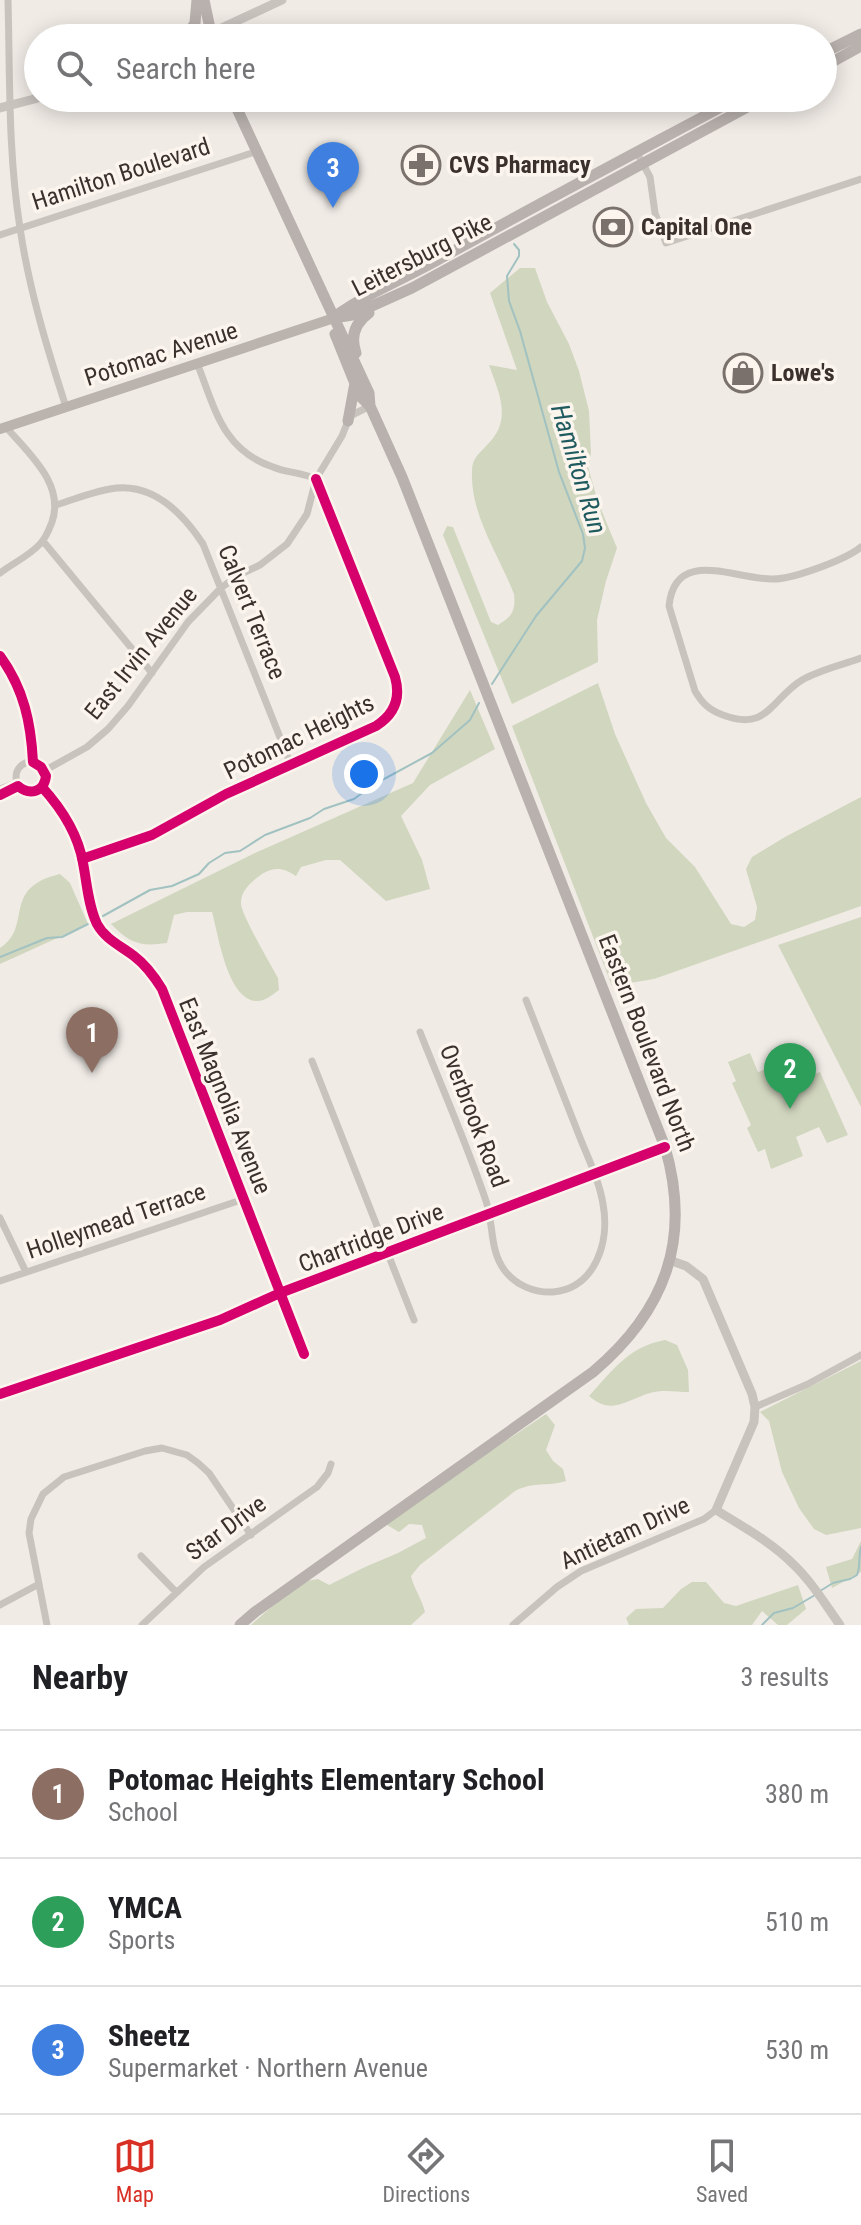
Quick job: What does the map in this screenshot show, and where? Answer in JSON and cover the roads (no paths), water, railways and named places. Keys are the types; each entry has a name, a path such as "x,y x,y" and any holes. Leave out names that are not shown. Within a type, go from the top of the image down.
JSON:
{"main road":[{"path":"194,24 197,0"},
{"path":"204,0 206,24"},
{"path":"837,46 861,34"},
{"path":"837,59 861,46"},
{"name":"Eastern Boulevard North","path":"238,112 334,318 358,378 369,393 370,406 402,477 665,1147 673,1180 676,1216 663,1282 638,1327 623,1345 593,1372 240,1625"},
{"name":"Leitersburg Pike","path":"334,318 351,305 711,112"},
{"name":"Leitersburg Pike","path":"334,318 352,315 412,288 738,112"},
{"path":"348,421 361,366 353,332 361,319 412,288"},
{"name":"Potomac Avenue","path":"3,428 334,318"}],"street":[{"path":"8,0 5,107 20,228 37,310 66,407"},
{"path":"232,24 282,0"},
{"path":"636,151 650,177 655,213 666,243 861,179"},
{"name":"Hamilton Boulevard","path":"0,235 255,152"},
{"path":"197,363 219,422 233,442 255,460 316,479"},
{"path":"348,421 352,415 370,406"},
{"name":"East Irvin Avenue","path":"44,771 87,747 108,729 188,622 221,588 260,565 287,544 307,514 316,479 348,421"},
{"path":"0,573 43,541 54,518 56,505 49,479 3,428"},
{"name":"Potomac Heights","path":"82,859 152,835 226,794 385,720 391,713 398,696 395,677 316,479"},
{"name":"Calvert Terrace","path":"56,505 118,488 145,492 184,518 203,544 291,765"},
{"path":"43,541 152,673"},
{"path":"861,547 834,563 780,578 704,570 691,572 677,582 669,606 695,691 701,702 730,718 751,721 758,718 806,678 861,658"},
{"path":"0,656 21,693 27,711 33,762"},
{"path":"23,764 37,764 46,776 42,787 30,793 17,784 16,772 23,764"},
{"path":"0,789 17,784"},
{"path":"0,795 17,784"},
{"name":"East Magnolia Avenue","path":"42,787 66,818 82,859 97,924 115,944 145,965 162,989 304,1354"},
{"path":"489,1215 497,1258 521,1285 546,1292 570,1289 590,1273 602,1249 605,1217 594,1174 526,1000"},
{"name":"Overbrook Road","path":"420,1032 489,1215"},
{"path":"312,1061 414,1320"},
{"name":"Chartridge Drive","path":"0,1394 220,1320 280,1293 665,1147"},
{"name":"Holleymead Terrace","path":"0,1281 244,1199"},
{"path":"0,1218 26,1272"},
{"path":"669,1260 686,1266 703,1279 755,1407 808,1384 861,1355"},
{"name":"Antietam Drive","path":"513,1625 581,1571 704,1519 716,1510 751,1430 755,1407"},
{"path":"47,1625 29,1533 31,1519 43,1494 64,1477 145,1451 162,1448 176,1450 209,1473 251,1535"},
{"name":"Star Drive","path":"142,1625 204,1567 317,1487 331,1464"},
{"path":"716,1510 780,1552 822,1598 840,1625"},
{"path":"141,1556 176,1592"},
{"path":"0,1605 39,1584"}],"waterway":[{"name":"Hamilton Run","path":"492,684 536,616 582,561 585,548 583,534 559,472 509,301 507,276 519,256 514,244"},
{"name":"Hamilton Run","path":"103,916 150,890 172,886 199,874 225,853 240,851 265,835 354,799 373,785 432,753 470,720 479,703"},
{"name":"Hamilton Run","path":"0,957 47,938 62,937 88,924"},
{"path":"820,1591 857,1575 861,1547"},
{"path":"762,1625 774,1613 793,1608 815,1595"}],"place":[{"name":"CVS Pharmacy","path":"421,165"},
{"name":"Sheetz","path":"333,208"},
{"name":"Capital One","path":"613,227"},
{"name":"Lowe's","path":"743,373"},
{"name":"Potomac Heights Elementary School","path":"92,1073"},
{"name":"YMCA","path":"790,1109"}]}
